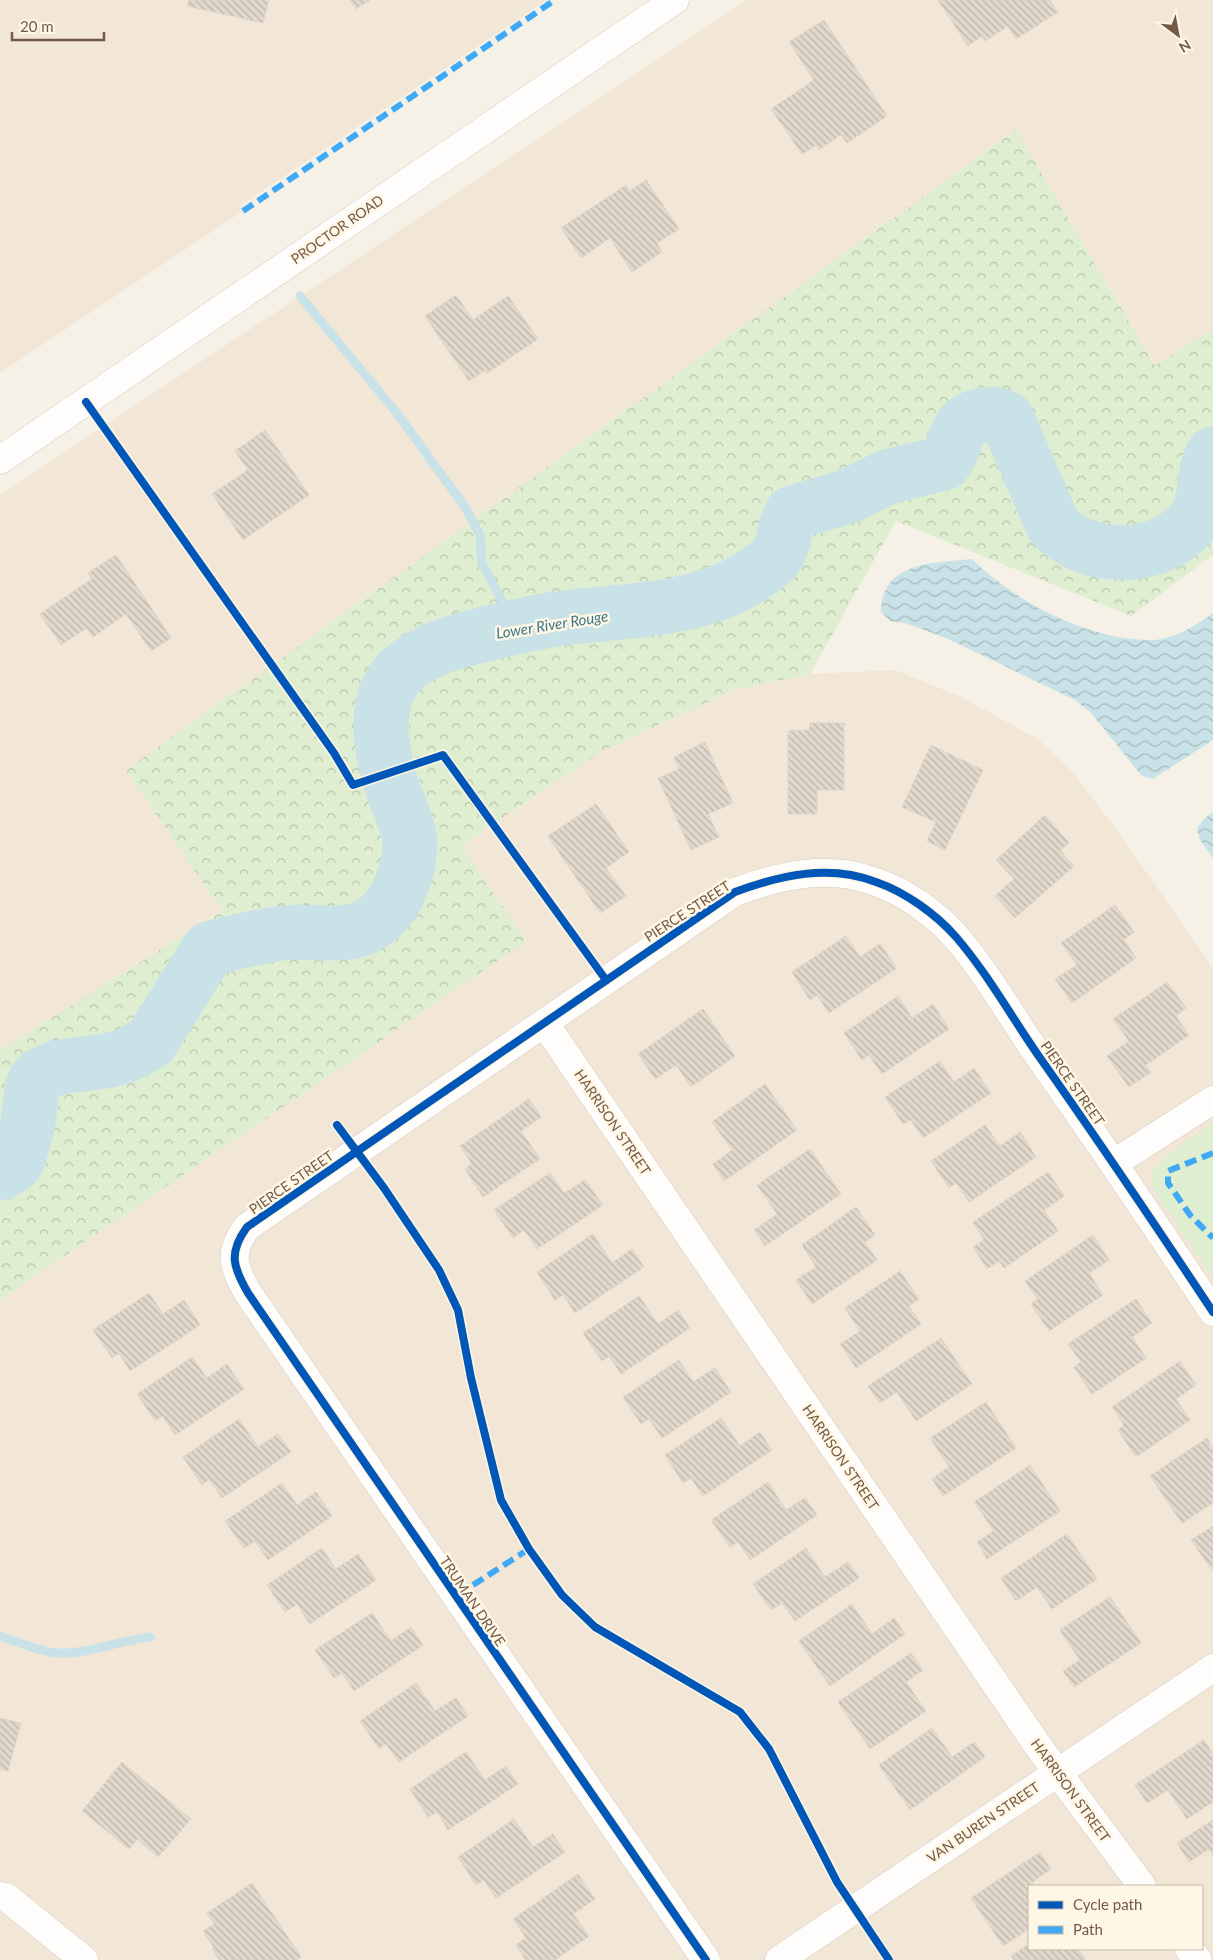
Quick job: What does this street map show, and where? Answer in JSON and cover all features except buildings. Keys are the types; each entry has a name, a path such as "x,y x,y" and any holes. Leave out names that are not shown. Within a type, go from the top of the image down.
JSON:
{"street":[{"name":"PROCTOR ROAD","path":"0,460 676,0"},
{"name":"PIERCE STREET","path":"236,1250 240,1236 247,1227 545,1024 574,1001 736,892 783,876 806,873 831,873 875,881 917,903 955,936 1114,1163 1213,1312"},
{"name":"HARRISON STREET","path":"545,1024 1058,1772 1141,1885"},
{"path":"1114,1163 1213,1100"},
{"name":"TRUMAN DRIVE","path":"236,1250 234,1264 248,1293 706,1960"},
{"name":"VAN BUREN STREET","path":"779,1960 1213,1668"},
{"path":"0,1896 6,1897 84,1960"},
{"path":"1190,1950 1198,1960"}],"shaded area":[{"path":"0,0 547,0 240,206 243,211 0,373"},
{"path":"747,0 1213,0 1213,329 1156,366 1016,130 126,770 222,911 0,1050 0,495"},
{"path":"895,670 959,696 1038,739 1074,774 1122,837 1213,968 1213,1960 0,1960 0,1300 526,941 461,846 604,750 737,689 810,674"}],"green space":[{"path":"1016,130 1155,365 1213,329 1213,555 1131,616 896,521 810,674 737,689 604,750 461,846 527,941 0,1300 0,1050 222,911 126,770"},
{"path":"1213,1123 1213,1278 1154,1191 1152,1173 1156,1165 1163,1158"}],"water":[{"path":"972,559 1009,590 1030,603 1052,615 1099,633 1123,638 1156,640 1174,636 1213,613 1213,740 1153,779 1142,776 1091,713 1075,700 946,638 905,623 890,621 881,612 884,595 890,583 900,574 927,564"},
{"path":"1213,812 1213,858 1200,840 1197,828"}],"waterway":[{"path":"300,296 396,412 465,507 480,535 482,563 504,605 513,628"},
{"name":"Lower River Rouge","path":"0,1173 13,1166 18,1160 28,1123 32,1088 36,1079 42,1074 59,1067 106,1061 125,1056 150,1043 209,949 283,933 336,933 356,930 371,924 388,909 397,895 403,880 408,864 410,847 406,824 391,783 386,762 381,733 381,719 387,691 394,679 404,668 421,656 451,643 519,626 556,619 681,604 728,589 750,577 774,558 780,550 787,523 792,513 849,496 887,477 944,463 950,454 960,429 967,421 978,416 990,414 1007,419 1053,525 1068,538 1086,547 1105,551 1126,552 1146,550 1166,543 1182,532 1200,510 1207,469 1213,454"},
{"path":"0,1636 37,1649 59,1653 91,1650 150,1637"}],"marked path":[{"path":"243,211 555,0"},
{"path":"1213,1153 1168,1171 1168,1183 1190,1215 1213,1238"},
{"path":"473,1585 529,1549"}],"cycle path":[{"path":"86,402 334,753 353,785 443,755 606,980"},
{"path":"706,1960 248,1293 236,1268 235,1260 237,1245 247,1227 735,892 787,877 805,874 841,874 876,882 909,898 930,912 956,937 988,980 1213,1312"},
{"path":"337,1125 384,1188 439,1270 458,1310 471,1378 501,1500 529,1549 562,1595 595,1627 740,1712 769,1749 837,1882 889,1960"}]}
